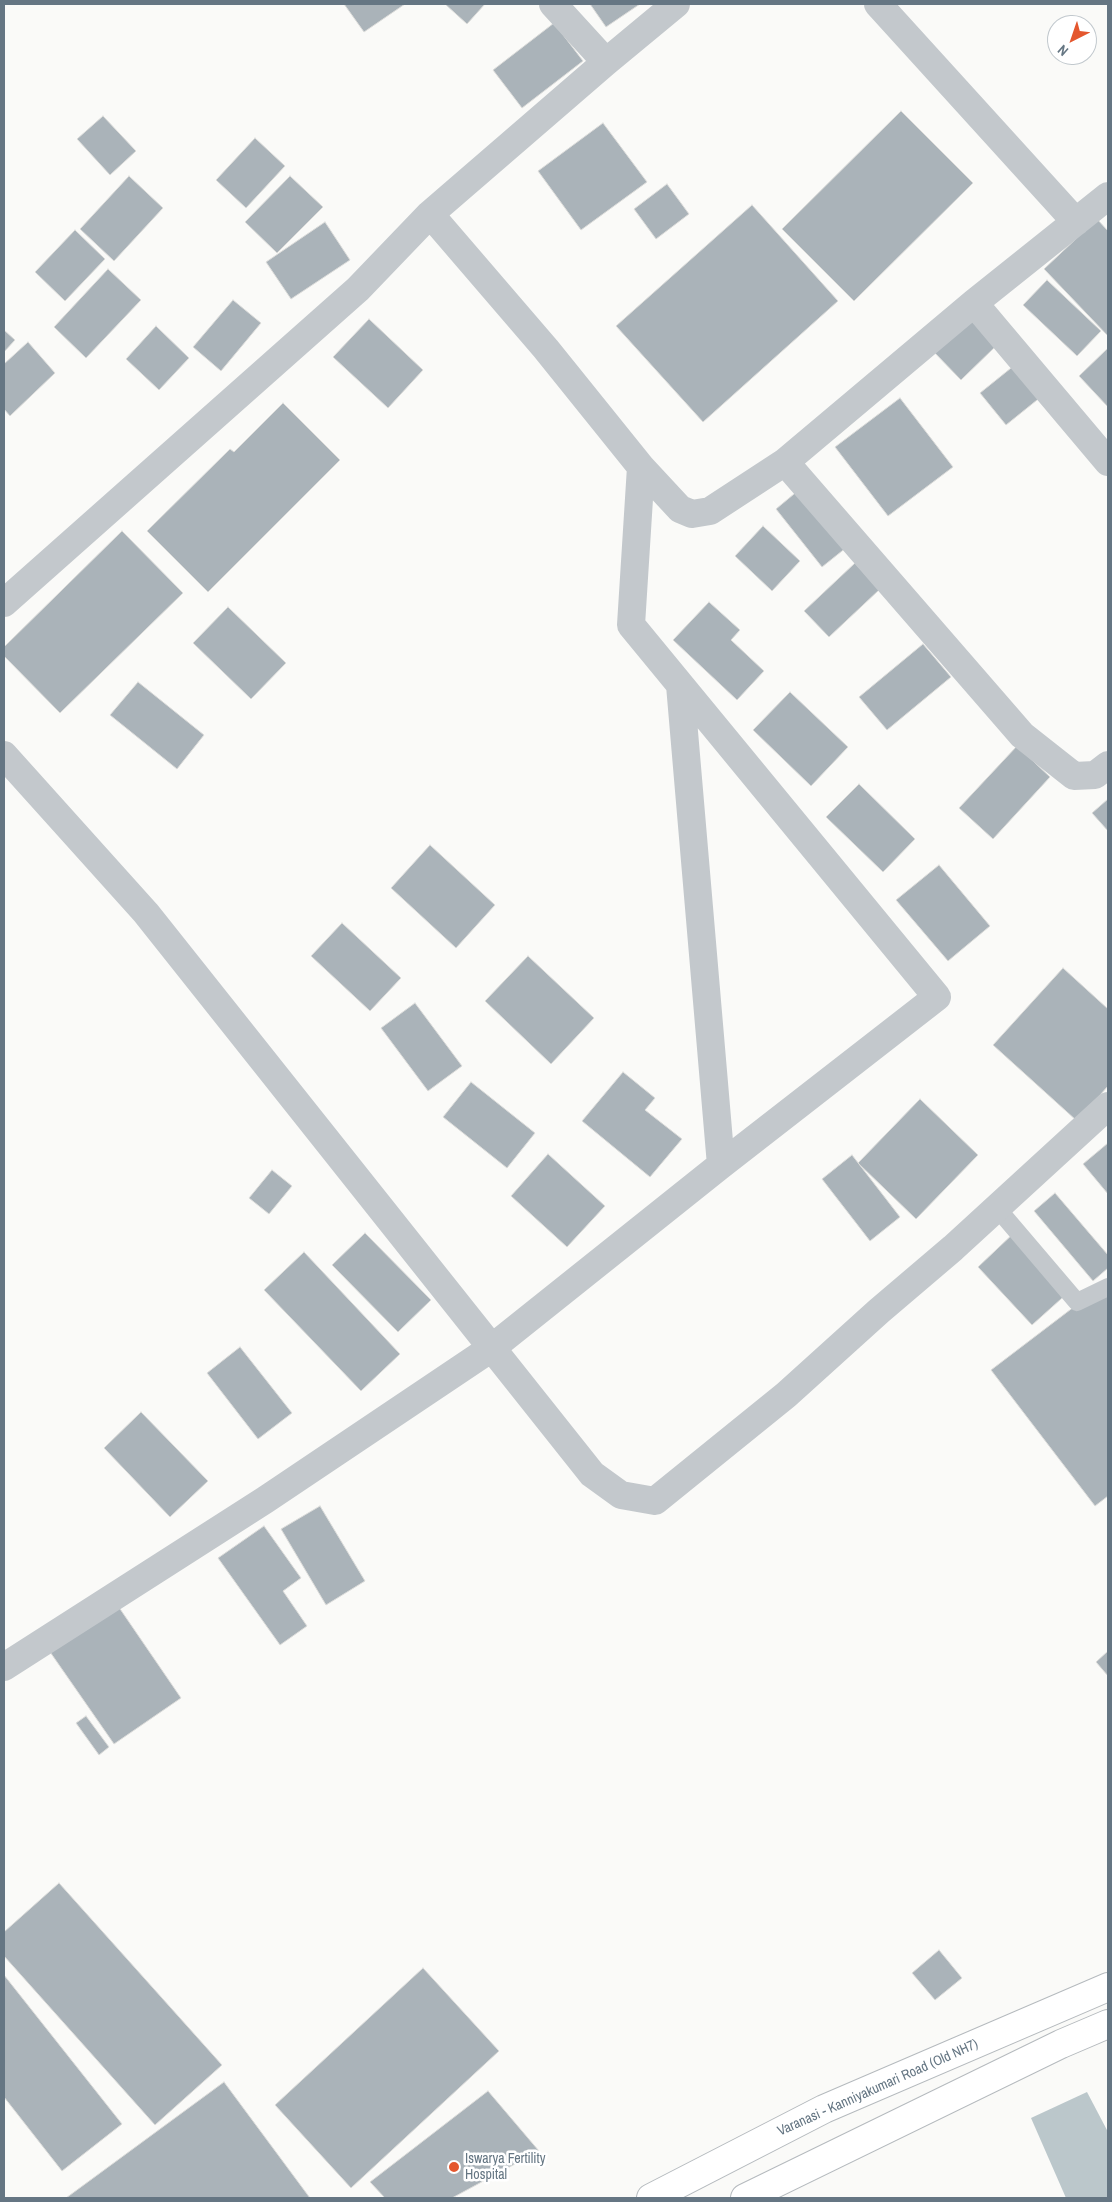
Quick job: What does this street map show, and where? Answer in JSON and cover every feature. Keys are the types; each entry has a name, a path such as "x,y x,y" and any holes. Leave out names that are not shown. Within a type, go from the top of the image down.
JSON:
{"main road":[{"name":"Varanasi - Kanniyakumari Road (Old NH7)","path":"651,2198 824,2109 1108,1986"},
{"path":"745,2198 1060,2044 1108,2024"}],"street":[{"path":"553,4 606,62"},
{"path":"4,602 358,289 430,214 676,4"},
{"path":"878,4 1076,222"},
{"path":"430,214 546,349 641,467 680,509 692,514 710,511 785,462 974,304 1108,196"},
{"path":"974,304 1108,462"},
{"path":"785,462 1022,736 1074,776 1095,775 1108,765"},
{"path":"4,1667 265,1500 493,1347 936,997 631,625 641,467"},
{"path":"680,685 721,1165"},
{"path":"4,755 146,913 493,1347 592,1474 621,1495 655,1501 786,1395 997,1208 1108,1106"}],"lane":[{"path":"997,1208 1077,1302 1108,1287"}],"shaded area":[{"path":"1087,2092 1108,2132 1108,2198 1066,2198 1031,2118"}],"building":[{"path":"344,4 405,4 364,32"},
{"path":"445,4 485,4 467,24"},
{"path":"590,4 640,4 606,27"},
{"path":"554,23 583,61 522,108 493,70"},
{"path":"901,111 973,183 854,301 782,229"},
{"path":"103,116 136,151 110,175 77,139"},
{"path":"603,123 647,182 581,230 538,171"},
{"path":"255,138 285,166 246,208 216,180"},
{"path":"129,176 163,208 114,261 80,229"},
{"path":"290,176 323,207 277,253 245,222"},
{"path":"667,184 689,214 656,239 634,209"},
{"path":"752,205 838,301 703,422 616,326"},
{"path":"1097,219 1108,231 1108,336 1044,269"},
{"path":"325,222 350,260 291,299 266,262"},
{"path":"75,230 105,259 65,301 35,272"},
{"path":"108,269 141,300 86,358 54,327"},
{"path":"1047,280 1101,331 1077,356 1023,305"},
{"path":"233,300 261,323 221,371 193,347"},
{"path":"967,316 996,346 961,380 932,350"},
{"path":"369,319 423,370 388,408 333,357"},
{"path":"156,326 189,358 159,390 126,359"},
{"path":"4,330 15,340 4,352"},
{"path":"28,342 55,373 10,416 4,409 4,364"},
{"path":"1108,348 1108,407 1079,376"},
{"path":"1016,364 1042,396 1006,425 980,393"},
{"path":"900,398 953,467 888,516 835,447"},
{"path":"283,403 340,460 208,592 147,531 230,449 234,452"},
{"path":"800,489 847,547 822,567 776,509"},
{"path":"763,526 800,561 772,591 735,556"},
{"path":"122,531 183,593 60,713 4,656 4,647"},
{"path":"855,563 879,590 829,637 804,611"},
{"path":"709,602 740,630 731,640 764,671 737,700 673,640"},
{"path":"228,607 286,663 251,699 193,643"},
{"path":"923,644 951,677 887,730 859,697"},
{"path":"138,682 204,735 177,769 110,715"},
{"path":"790,692 848,747 811,786 753,730"},
{"path":"1017,746 1050,777 993,839 959,808"},
{"path":"859,784 915,839 883,872 826,817"},
{"path":"1108,799 1108,831 1092,813"},
{"path":"430,845 495,905 456,948 391,888"},
{"path":"939,865 990,926 948,961 896,900"},
{"path":"342,923 401,978 370,1011 311,956"},
{"path":"528,956 594,1018 551,1064 485,1001"},
{"path":"1063,968 1108,1009 1108,1086 1077,1121 993,1045"},
{"path":"415,1003 462,1066 428,1091 381,1028"},
{"path":"623,1072 655,1098 645,1110 682,1139 650,1177 582,1121"},
{"path":"471,1082 535,1133 507,1168 443,1117"},
{"path":"920,1099 978,1155 916,1219 858,1163"},
{"path":"1108,1143 1108,1194 1083,1164"},
{"path":"548,1154 605,1206 567,1247 511,1196"},
{"path":"852,1155 900,1217 870,1241 822,1179"},
{"path":"272,1170 292,1186 269,1214 249,1198"},
{"path":"1055,1193 1108,1255 1108,1268 1093,1281 1034,1211"},
{"path":"1016,1231 1071,1290 1032,1325 978,1267"},
{"path":"365,1233 431,1300 398,1332 332,1265"},
{"path":"304,1252 400,1354 361,1391 264,1290"},
{"path":"1108,1281 1108,1496 1095,1506 991,1370"},
{"path":"240,1347 292,1413 258,1439 207,1373"},
{"path":"141,1412 208,1481 170,1517 104,1448"},
{"path":"320,1506 365,1581 326,1605 281,1529"},
{"path":"264,1526 301,1578 283,1591 307,1626 280,1645 218,1558"},
{"path":"116,1603 181,1698 114,1744 48,1649"},
{"path":"1108,1651 1108,1676 1096,1662"},
{"path":"86,1716 109,1747 99,1755 76,1723"},
{"path":"59,1883 222,2065 155,2125 4,1956 4,1932"},
{"path":"939,1950 962,1978 935,2000 912,1973"},
{"path":"423,1968 499,2051 351,2188 275,2105"},
{"path":"4,1975 122,2124 62,2171 4,2097"},
{"path":"224,2082 310,2198 66,2198"},
{"path":"488,2091 539,2151 452,2198 385,2198 370,2182"}],"place":[{"name":"Iswarya Fertility Hospital","path":"454,2167"}]}
